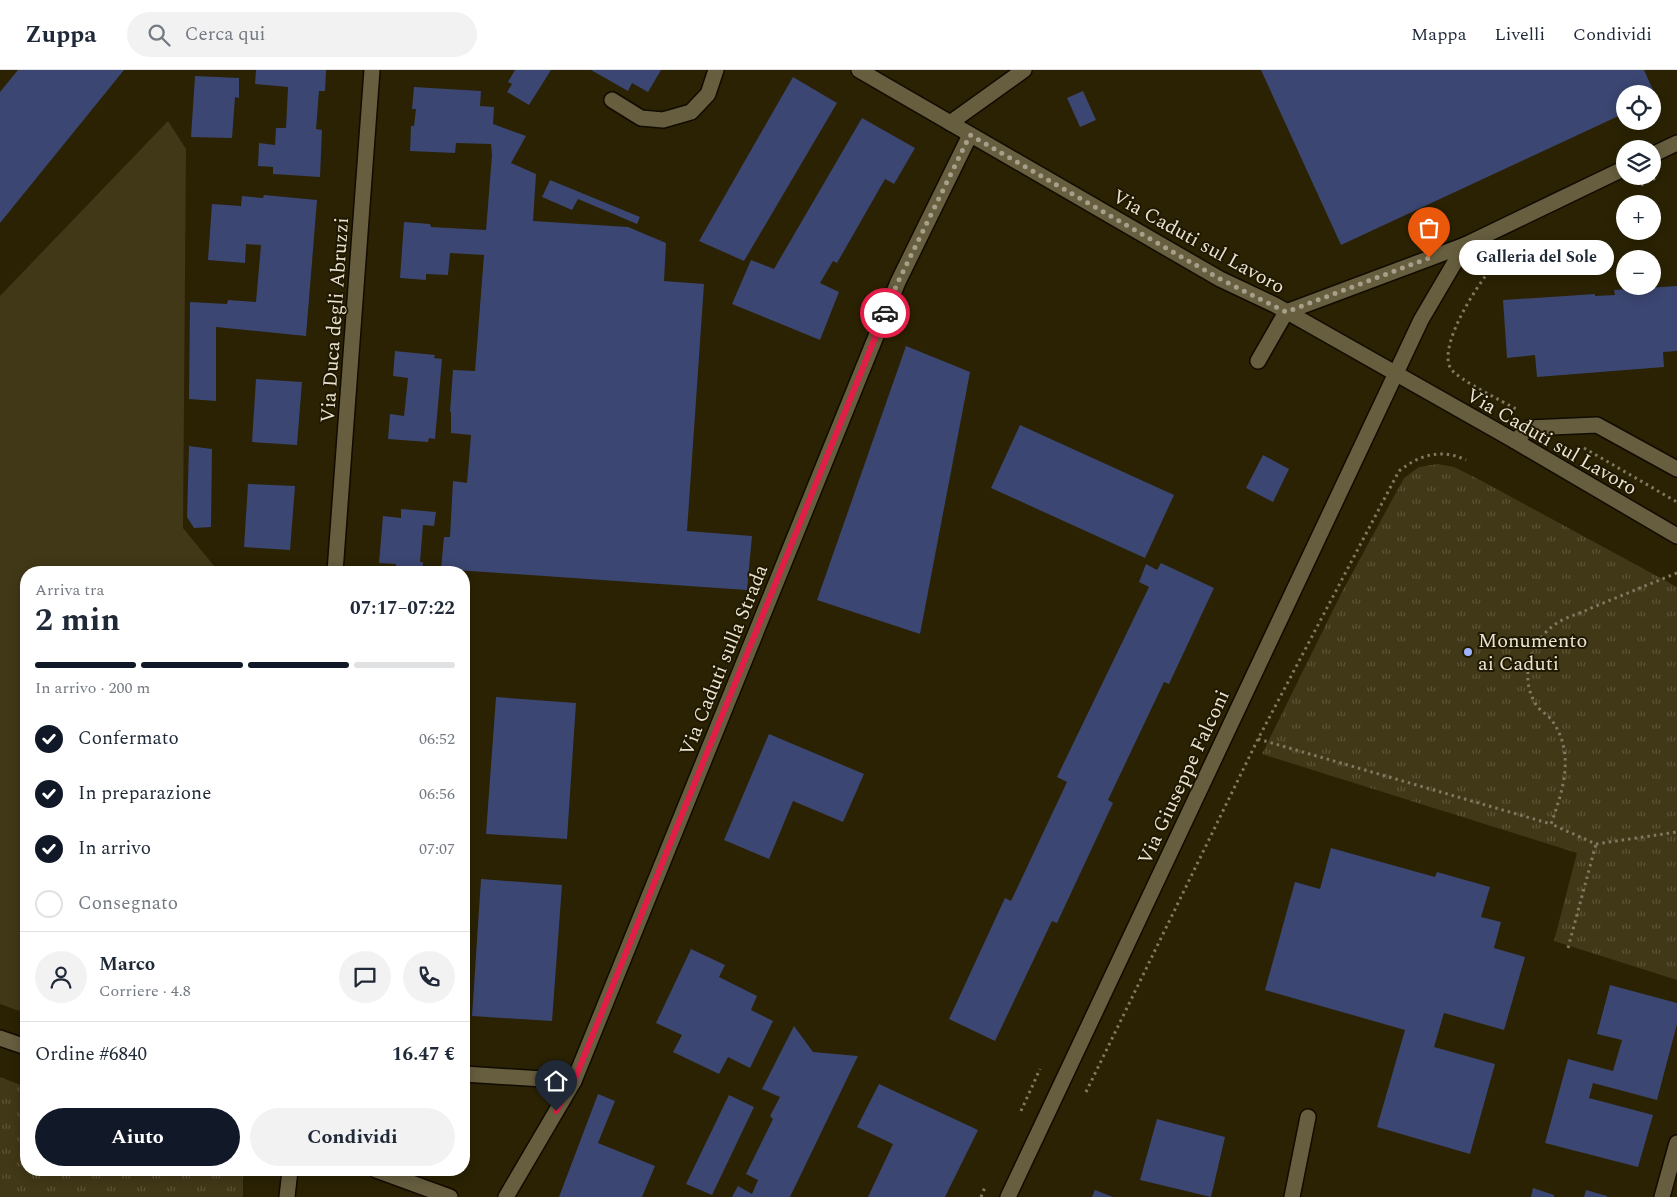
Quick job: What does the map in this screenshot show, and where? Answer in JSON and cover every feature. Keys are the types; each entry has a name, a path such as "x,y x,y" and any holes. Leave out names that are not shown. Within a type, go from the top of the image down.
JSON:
{"street":[{"name":"Via Duca degli Abruzzi","path":"335,566 372,70"},
{"path":"612,100 641,118 663,120 691,112 708,94 716,70"},
{"name":"Via Caduti sul Lavoro","path":"859,70 1220,279 1286,312 1515,441 1677,536"},
{"path":"950,123 1024,70"},
{"name":"Via Caduti sulla Strada","path":"506,1197 574,1081 898,282 970,135"},
{"path":"1661,151 1677,143"},
{"path":"1258,361 1286,312 1465,245 1616,172"},
{"name":"Via Giuseppe Falconi","path":"1008,1197 1421,320 1465,245"},
{"path":"1515,441 1529,428 1597,425 1677,469"},
{"path":"0,1038 20,1045"},
{"path":"470,1074 574,1081"},
{"path":"1292,1197 1308,1116"},
{"path":"1662,1197 1677,1143"},
{"path":"287,1197 289,1176"},
{"path":"392,1176 450,1197"}],"path":[{"path":"1510,249 1476,288 1462,313 1449,347 1448,360 1456,373 1548,427"},
{"path":"1582,447 1677,502"},
{"path":"1086,1092 1258,739 1398,471 1412,460 1437,453 1457,455 1466,460"},
{"path":"1551,824 1563,790 1567,767 1563,740 1553,721 1535,704 1528,683 1528,663 1536,646 1556,624 1677,573"},
{"path":"1258,739 1551,824 1596,844 1677,832"},
{"path":"1568,948 1596,844"},
{"path":"1018,1117 1040,1069"}],"green space":[{"path":"168,121 186,149 183,528 214,566 20,566 19,1011 0,1004 0,296"},
{"path":"1438,464 1454,467 1480,480 1677,587 1677,980 1554,941 1577,853 1262,754 1342,592 1404,478 1419,467"},
{"path":"0,1077 20,1085 20,1176 243,1176 243,1197 0,1197"}],"building":[{"path":"18,70 124,70 0,223 0,92"},
{"path":"256,70 326,70 325,91 319,91 316,129 322,130 320,177 273,174 273,167 258,166 259,143 275,145 276,128 286,128 288,87 255,84"},
{"path":"515,70 551,70 529,105 507,92 512,84 508,82"},
{"path":"591,70 661,70 648,92 632,83 628,91"},
{"path":"1261,70 1644,70 1651,85 1616,85 1616,117 1341,245"},
{"path":"195,76 239,78 239,98 235,97 232,138 191,137"},
{"path":"793,77 837,103 744,261 699,241"},
{"path":"414,87 481,91 480,106 494,107 493,124 526,136 511,163 536,174 533,221 628,227 666,243 664,281 704,284 687,531 752,536 747,590 470,571 470,566 441,566 444,537 450,537 453,481 467,483 471,435 451,433 450,412 453,370 475,371 484,255 450,253 448,275 426,274 426,280 400,278 404,222 430,224 431,227 486,230 492,155 491,144 456,143 455,153 410,151 411,126 414,126 416,109 412,109"},
{"path":"1083,91 1096,120 1080,127 1067,98"},
{"path":"862,118 915,148 894,184 885,179 837,263 833,261 820,283 839,292 820,340 732,304 751,260 774,269"},
{"path":"550,180 640,217 637,224 578,199 572,210 542,197"},
{"path":"264,195 317,200 306,336 216,327 216,401 189,399 190,302 227,304 228,300 256,302 261,245 246,244 245,263 208,260 212,204 241,206 242,196 263,198"},
{"path":"1677,286 1677,351 1663,352 1664,367 1537,377 1535,355 1507,358 1503,300 1595,294 1595,296 1615,295 1614,290 1616,290 1616,295 1661,295 1661,287"},
{"path":"906,346 970,372 920,634 817,600"},
{"path":"395,351 435,355 434,358 442,359 435,439 429,438 428,442 388,439 390,414 404,416 408,378 393,376"},
{"path":"256,379 302,382 297,445 252,442"},
{"path":"1020,425 1174,495 1145,558 991,488"},
{"path":"189,446 212,449 211,527 194,528 187,517"},
{"path":"1263,455 1289,469 1273,502 1246,488"},
{"path":"248,484 295,486 290,550 244,547"},
{"path":"401,509 436,512 434,526 423,525 420,562 423,562 423,566 396,566 396,564 379,563 383,516 401,518"},
{"path":"1161,563 1214,588 1169,684 1164,682 1108,800 1113,803 1057,923 1052,921 995,1041 949,1019 1005,898 1011,901 1067,782 1057,777 1149,587 1139,582 1146,564 1157,570"},
{"path":"496,697 576,703 567,839 486,834"},
{"path":"769,734 864,774 843,822 793,801 769,859 724,840"},
{"path":"1331,848 1435,877 1437,872 1490,887 1481,917 1501,922 1494,948 1525,957 1504,1030 1444,1013 1434,1047 1495,1064 1470,1154 1377,1127 1405,1030 1265,990 1295,882 1320,889"},
{"path":"481,879 562,885 552,1021 472,1016"},
{"path":"691,949 725,965 719,977 757,996 751,1010 773,1021 750,1068 728,1057 719,1074 673,1052 682,1035 656,1023"},
{"path":"1610,985 1677,1003 1677,1024 1657,1100 1593,1083 1589,1098 1653,1115 1638,1167 1545,1143 1568,1059 1613,1071 1622,1040 1597,1034"},
{"path":"794,1026 813,1052 858,1056 790,1197 732,1197 738,1186 752,1194 758,1180 746,1174 773,1119 770,1116 780,1097 762,1089"},
{"path":"879,1084 978,1130 945,1197 868,1197 893,1144 857,1127"},
{"path":"598,1094 615,1101 598,1143 655,1166 642,1197 559,1197"},
{"path":"729,1095 754,1107 712,1195 686,1184"},
{"path":"1157,1119 1225,1137 1211,1197 1140,1180"},
{"path":"1533,1188 1554,1195 1554,1197 1531,1197"},
{"path":"1095,1190 1113,1197 1092,1197"},
{"path":"1586,1190 1607,1196 1607,1197 1584,1197"}],"way so far":[{"path":"885,313 898,282 970,135 1220,279 1286,312 1429,258"}],"place":[{"name":"Galleria del Sole","path":"1429,258"},
{"name":"Monumento ai Caduti","path":"1468,652"}],"route":[{"path":"556,1111 574,1081 885,313"}]}
